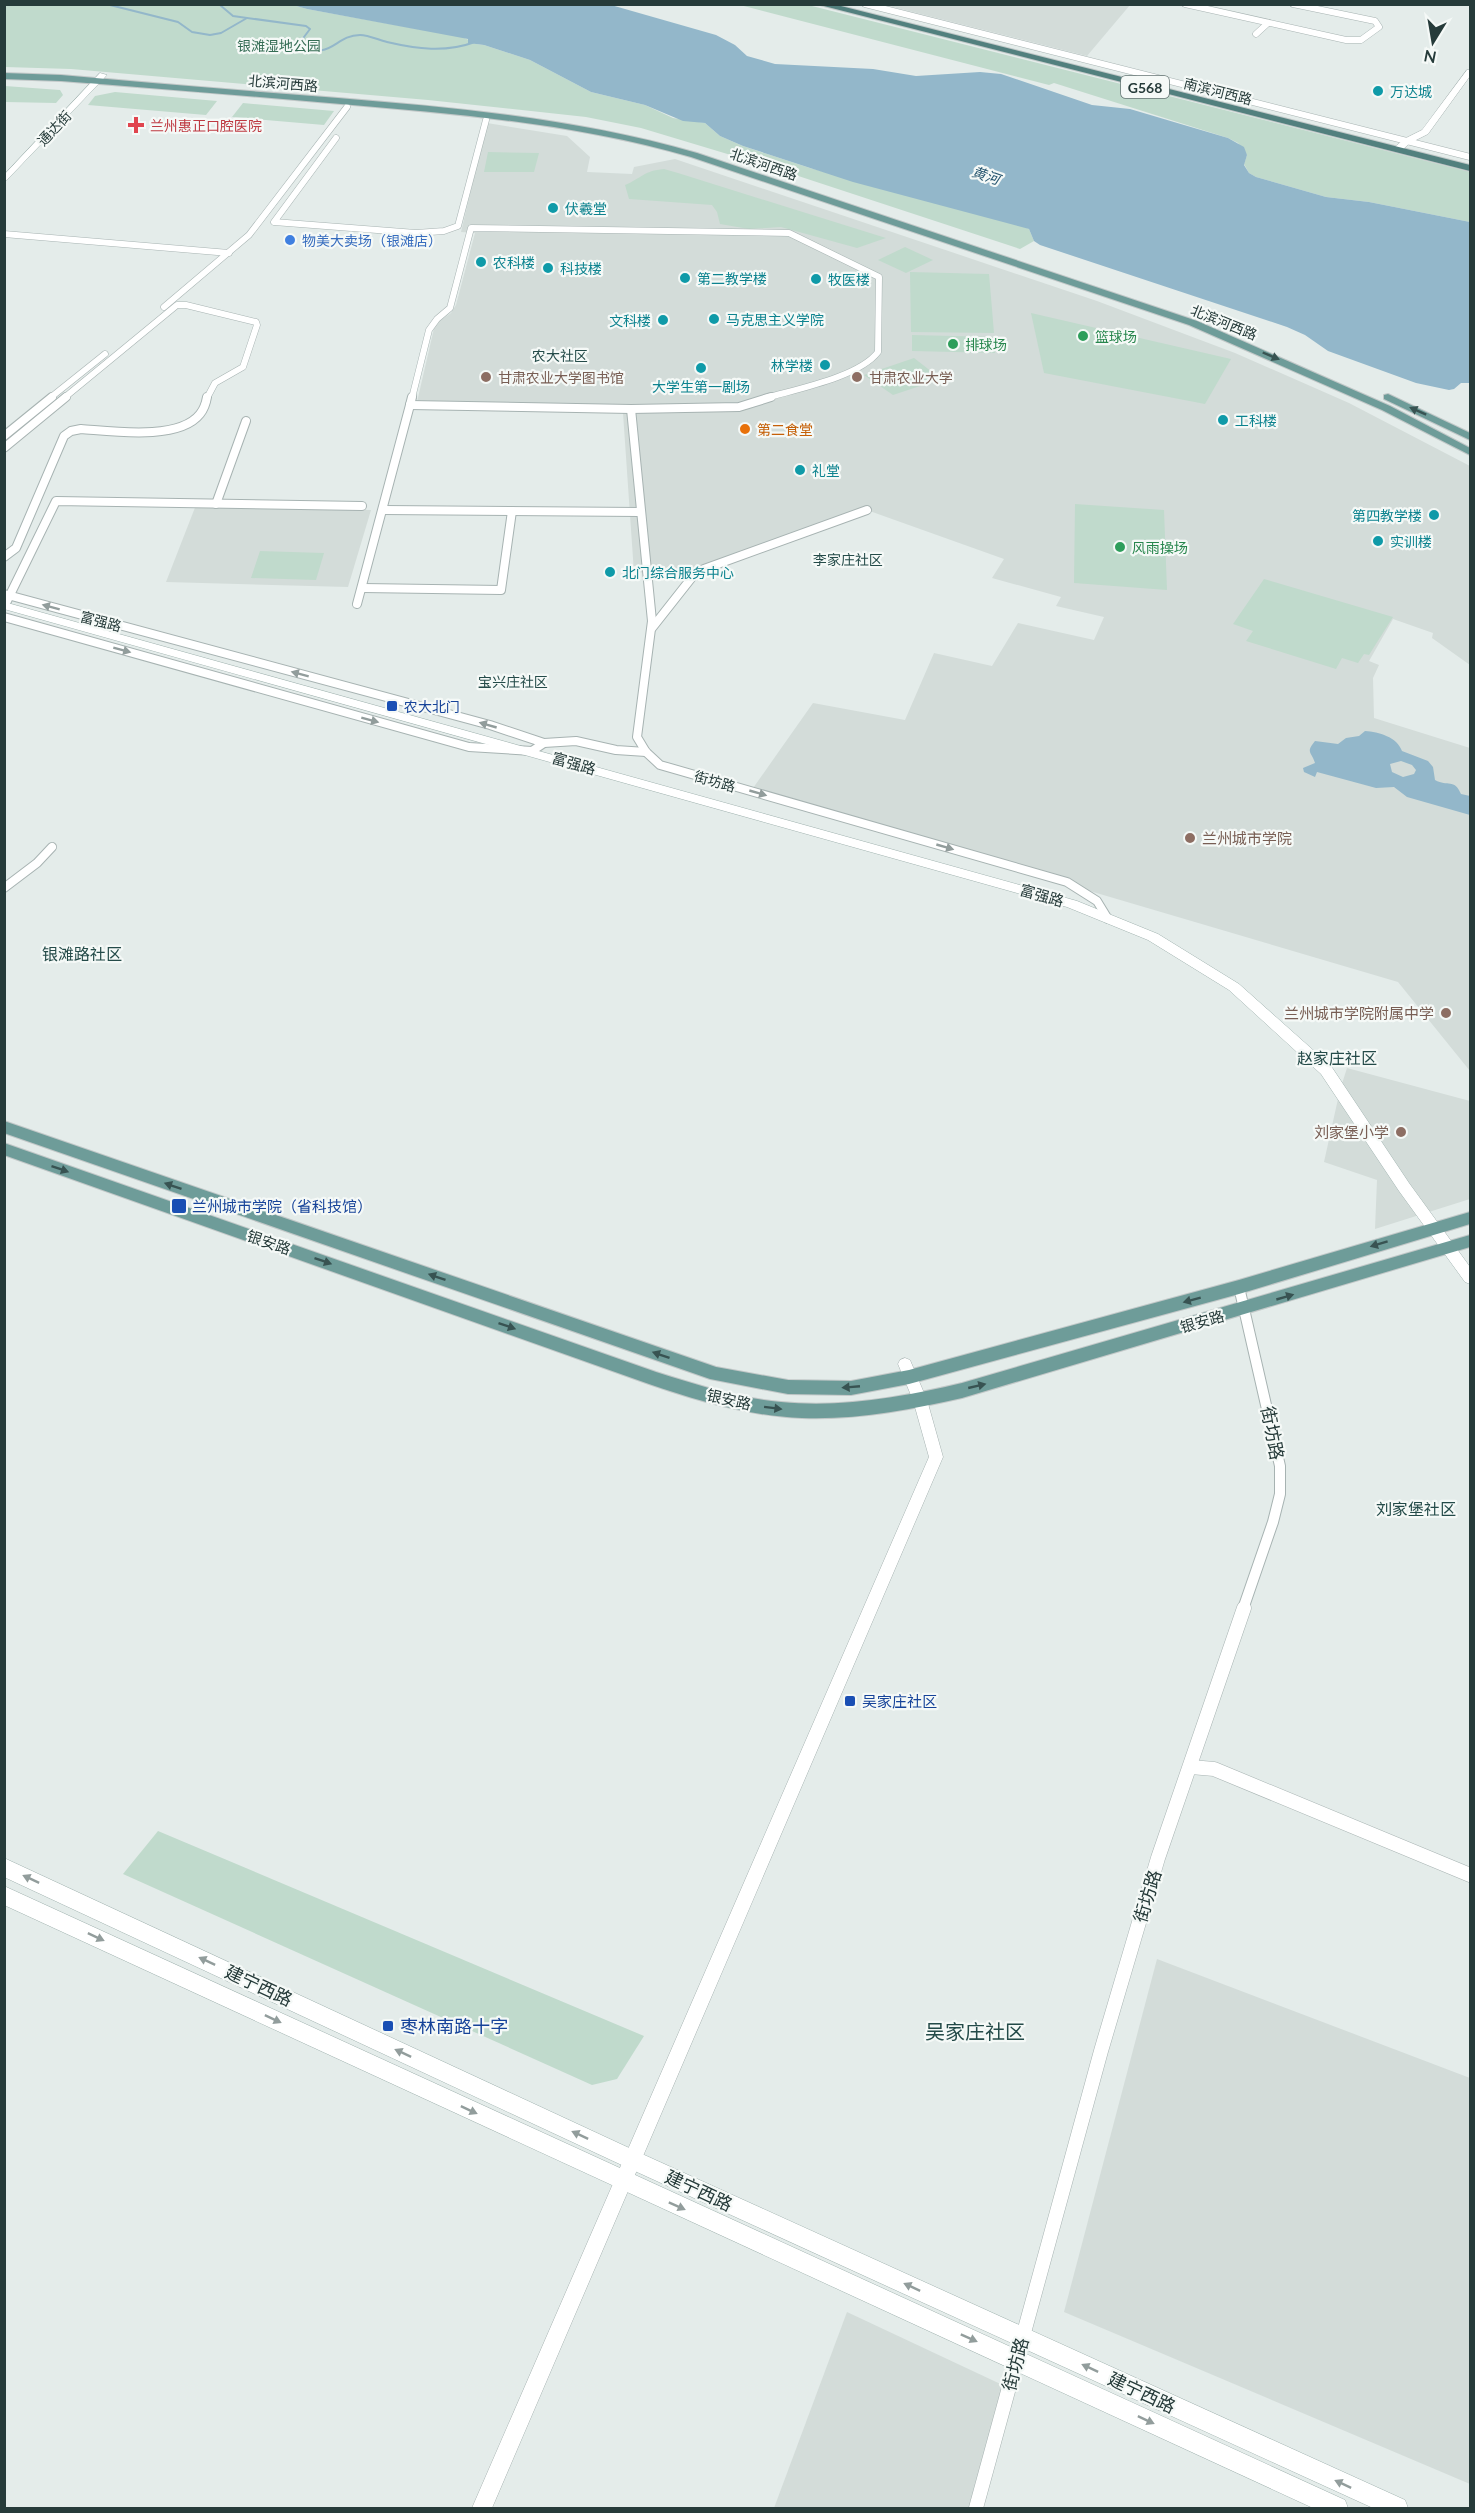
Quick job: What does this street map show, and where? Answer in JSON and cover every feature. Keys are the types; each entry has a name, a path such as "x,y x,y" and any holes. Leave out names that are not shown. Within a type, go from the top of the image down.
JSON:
{"highway":[{"name":"南滨河西路","path":"820,4 1282,115"},
{"name":"南滨河西路","path":"847,4 1470,162"},
{"name":"南滨河西路","path":"1403,145 1470,168"}],"main road":[{"name":"北滨河西路","path":"4,70 490,108 566,118 637,131 704,149 1008,250 1202,317 1275,347"},
{"name":"北滨河西路","path":"4,76 94,77 461,111 587,129 694,154 1193,323 1386,408 1470,452"},
{"name":"通达街","path":"75,91 94,77"},
{"name":"通达街","path":"4,182 94,77"},
{"name":"通达街","path":"4,166 51,116"},
{"path":"998,257 1008,250"},
{"path":"1372,390 1470,436"},
{"name":"富强路","path":"6,600 1072,904 1153,937 1234,987 1326,1070 1404,1187 1470,1278"},
{"name":"银安路","path":"4,1127 716,1374 788,1387 851,1388 907,1371 1239,1287 1470,1218"},
{"name":"银安路","path":"4,1149 655,1379 719,1399 773,1408 821,1411 886,1406 920,1400 988,1383 1470,1241"},
{"name":"建宁西路","path":"4,1867 633,2160 1397,2508"},
{"name":"建宁西路","path":"4,1895 1337,2508"}],"street":[{"name":"南滨河西路","path":"865,4 1282,115"},
{"path":"1185,4 1354,41 1361,40 1380,27 1375,21 1293,4"},
{"path":"1256,34 1268,23"},
{"path":"1403,145 1425,132 1470,72"},
{"path":"4,436 229,254 249,235 347,107"},
{"path":"336,138 274,222 416,233 437,232 458,226 486,120"},
{"name":"南滨河西路","path":"1403,145 1470,157"},
{"path":"357,604 384,510 410,405 429,330 437,319 450,308 471,228 789,233 879,277 878,351 872,361 837,376 739,407 631,409 410,405"},
{"path":"4,234 229,254"},
{"path":"4,448 177,305 186,305 256,322 243,367 212,385 202,411 188,424 172,430 157,431 81,429 71,431 64,436 16,548 4,557"},
{"path":"631,409 652,628 637,736 646,752"},
{"path":"216,504 246,421"},
{"path":"6,600 56,501 362,506"},
{"path":"384,510 640,512"},
{"path":"652,628 693,576 704,569 867,510"},
{"path":"363,588 501,590 512,511"},
{"name":"富强路","path":"6,600 479,722 544,742 576,741 616,750 646,752"},
{"name":"富强路","path":"4,617 469,747 532,751"},
{"path":"532,751 544,742"},
{"name":"街坊路","path":"646,752 660,765 1067,882 1097,899 1108,919"},
{"path":"4,888 37,863 52,847"},
{"name":"街坊路","path":"976,2508 1104,2039 1158,1858 1191,1767 1273,1522 1280,1494 1280,1466 1272,1425 1239,1287"},
{"path":"482,2508 936,1457 920,1400 907,1371"},
{"path":"1191,1767 1214,1770 1470,1875"}],"shaded area":[{"path":"885,5 1130,5 1087,56"},
{"name":"甘肃农业大学","path":"487,123 567,136 590,157 587,172 632,174 634,167 675,159 1097,301 1235,353 1349,403 1470,466 1470,665 1432,638 1433,633 1393,619 1369,661 1379,665 1373,678 1374,718 1470,748 1470,1071 1398,982 751,791 813,703 905,720 934,653 992,666 1018,623 1094,640 1104,617 1056,606 1061,597 992,578 1004,559 864,509 694,569 634,573 623,413 417,402 435,324 451,313 456,305 475,233 461,232"},
{"path":"196,505 371,510 348,587 166,582"},
{"name":"刘家堡小学","path":"1347,1068 1470,1101 1470,1199 1375,1229 1377,1180 1324,1162"},
{"path":"1157,1959 1470,2078 1470,2484 1064,2312"},
{"path":"847,2312 1009,2388 973,2508 774,2508"}],"green space":[{"name":"银滩湿地公园","path":"5,5 293,5 462,37 469,40 468,43 484,45 530,60 591,92 645,105 673,118 705,123 720,136 743,146 810,168 1022,226 1029,229 1034,241 1020,249 774,168 641,128 586,117 428,100 71,69 5,67"},
{"path":"740,5 808,5 1470,172 1470,222 1369,202 1326,197 1256,177 1249,173 1244,164 1247,155 1238,143 1228,138 1054,83 1049,85"},
{"path":"5,86 60,90 63,95 56,103 5,102"},
{"path":"115,92 217,101 206,115 88,105 95,96"},
{"path":"243,103 334,111 324,125 232,117"},
{"path":"488,152 539,153 534,172 484,172"},
{"path":"664,169 886,238 857,248 781,227 749,229 720,224 717,212 712,205 629,199 625,185 647,173"},
{"path":"905,247 933,260 906,273 878,260"},
{"path":"910,272 989,274 994,333 911,332"},
{"name":"篮球场","path":"1031,313 1231,359 1205,404 1044,373"},
{"name":"排球场","path":"912,335 994,337 995,353 912,351"},
{"path":"914,358 941,379 893,395 864,375"},
{"name":"风雨操场","path":"1075,504 1164,510 1167,590 1074,583"},
{"path":"260,551 324,553 316,580 251,578"},
{"path":"1264,579 1393,617 1369,655 1364,654 1358,663 1342,658 1336,669 1246,641 1253,631 1233,624"},
{"path":"158,1831 644,2036 617,2079 592,2085 123,1874"}],"water":[{"name":"黄河","path":"293,5 611,5 716,35 735,45 747,56 775,64 873,69 916,76 980,72 1001,74 1092,105 1130,109 1228,138 1244,147 1247,155 1244,165 1249,173 1256,177 1326,197 1369,202 1470,222 1470,383 1461,383 1449,390 1416,383 1328,351 1305,335 1287,327 1040,245 1034,241 1029,229 853,182 743,146 720,136 705,123 683,121 645,105 591,92 530,60 484,45 468,43 468,39"},
{"path":"1365,731 1382,734 1396,742 1402,751 1428,761 1433,767 1435,780 1453,784 1461,794 1470,796 1470,815 1407,797 1394,787 1376,788 1317,772 1315,777 1304,772 1303,768 1315,763 1310,750 1315,741 1338,744 1346,738 1359,736","holes":["1401,761 1412,765 1416,770 1414,774 1403,777 1392,772 1390,764"]}],"waterway":[{"path":"106,4 178,22 192,32 210,35 221,33 247,18"},
{"path":"197,4 220,5 233,16 306,26 310,29 298,45 318,51 351,36 360,35 431,49 453,48 475,42"}],"place":[{"name":"万达城","path":"1378,91"},
{"name":"兰州惠正口腔医院","path":"136,125"},
{"name":"伏羲堂","path":"553,208"},
{"name":"物美大卖场（银滩店）","path":"290,240"},
{"name":"农科楼","path":"481,262"},
{"name":"科技楼","path":"548,268"},
{"name":"第二教学楼","path":"685,278"},
{"name":"牧医楼","path":"816,279"},
{"name":"马克思主义学院","path":"714,319"},
{"name":"文科楼","path":"663,320"},
{"name":"篮球场","path":"1083,336"},
{"name":"排球场","path":"953,344"},
{"name":"林学楼","path":"825,365"},
{"name":"大学生第一剧场","path":"701,368"},
{"name":"甘肃农业大学图书馆","path":"486,377"},
{"name":"甘肃农业大学","path":"857,377"},
{"name":"工科楼","path":"1223,420"},
{"name":"第二食堂","path":"745,429"},
{"name":"礼堂","path":"800,470"},
{"name":"第四教学楼","path":"1434,515"},
{"name":"实训楼","path":"1378,541"},
{"name":"风雨操场","path":"1120,547"},
{"name":"北门综合服务中心","path":"610,572"},
{"name":"农大北门","path":"392,706"},
{"name":"兰州城市学院","path":"1190,838"},
{"name":"兰州城市学院附属中学","path":"1446,1013"},
{"name":"刘家堡小学","path":"1401,1132"},
{"name":"兰州城市学院（省科技馆）","path":"179,1206"},
{"name":"吴家庄社区","path":"850,1701"},
{"name":"枣林南路十字","path":"388,2026"}],"district":[{"name":"农大社区","path":"560,355"},
{"name":"李家庄社区","path":"848,559"},
{"name":"宝兴庄社区","path":"513,681"},
{"name":"银滩路社区","path":"82,953"},
{"name":"赵家庄社区","path":"1337,1057"},
{"name":"刘家堡社区","path":"1416,1508"},
{"name":"吴家庄社区","path":"975,2031"}]}
